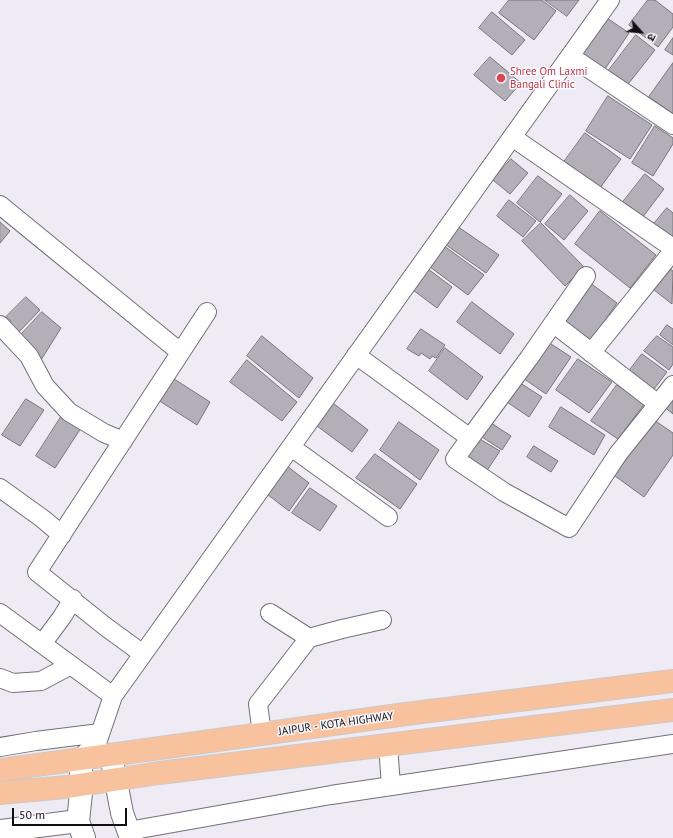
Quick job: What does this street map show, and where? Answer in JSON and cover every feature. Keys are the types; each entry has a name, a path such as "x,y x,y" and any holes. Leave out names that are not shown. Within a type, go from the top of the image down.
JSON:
{"highway":[{"name":"JAIPUR - KOTA HIGHWAY","path":"0,770 80,759 103,743 262,734 673,681"},
{"path":"0,793 66,787 159,773 673,710"}],"street":[{"path":"610,0 113,696 103,743 115,780 122,813 130,834 168,831 331,795 673,744"},
{"path":"570,56 673,125"},
{"path":"512,137 673,248"},
{"path":"0,205 180,352"},
{"path":"591,353 673,251"},
{"path":"586,276 455,459 504,492 569,528 618,454 673,385"},
{"path":"143,654 106,627 73,599 37,572 207,312"},
{"path":"553,323 658,404"},
{"path":"0,325 29,356 45,386 69,412 104,433 123,441"},
{"path":"356,355 470,438"},
{"path":"291,447 388,517"},
{"path":"0,488 43,519 62,535"},
{"path":"42,644 73,599"},
{"path":"0,613 113,696"},
{"path":"270,613 309,638"},
{"path":"262,734 258,704 309,638 382,620"},
{"path":"0,678 13,683 41,681 71,665"},
{"path":"0,747 36,741 103,743"},
{"path":"388,745 391,786"},
{"path":"0,831 81,830 82,784 80,759"}],"building":[{"path":"509,0 542,0 556,11 534,40 499,13"},
{"path":"545,0 579,0 567,16"},
{"path":"648,0 655,0 673,14 673,27 658,47 629,25"},
{"path":"492,12 525,40 512,55 479,28"},
{"path":"604,16 629,33 603,72 578,55"},
{"path":"636,35 655,50 625,88 606,74"},
{"path":"673,38 673,55 665,50"},
{"path":"490,57 521,83 505,101 474,75"},
{"path":"673,63 673,114 649,97"},
{"path":"608,96 652,125 630,159 586,131"},
{"path":"655,126 673,138 673,144 653,176 632,163"},
{"path":"585,133 621,159 597,192 561,166"},
{"path":"511,159 528,173 510,194 493,180"},
{"path":"645,174 664,189 639,222 619,207"},
{"path":"538,176 562,194 540,222 517,203"},
{"path":"570,195 588,211 564,240 545,224"},
{"path":"509,200 536,221 523,237 497,216"},
{"path":"667,208 673,213 673,239 648,231"},
{"path":"600,211 656,255 630,288 575,244"},
{"path":"0,222 10,231 0,243"},
{"path":"541,223 584,267 565,286 522,241"},
{"path":"454,224 499,255 486,273 442,242"},
{"path":"440,243 484,275 468,295 426,264"},
{"path":"424,266 452,287 437,308 409,287"},
{"path":"666,266 673,271 672,304 649,286"},
{"path":"589,282 617,303 589,343 560,323"},
{"path":"26,297 40,310 15,336 5,326 11,321 6,317"},
{"path":"472,302 514,334 500,354 457,322"},
{"path":"42,312 61,328 41,360 18,338"},
{"path":"667,325 673,329 673,345 660,335"},
{"path":"421,329 445,345 436,358 432,356 430,359 421,353 419,356 407,349"},
{"path":"262,336 313,378 299,398 247,356"},
{"path":"657,336 673,347 673,364 669,370 644,351"},
{"path":"548,342 571,357 546,394 523,378"},
{"path":"445,348 483,377 467,400 429,371"},
{"path":"642,354 667,372 651,393 626,375"},
{"path":"578,359 612,382 589,413 556,390"},
{"path":"247,360 297,402 282,421 230,382"},
{"path":"171,377 210,402 197,425 158,400"},
{"path":"517,381 542,397 529,417 504,400"},
{"path":"617,385 645,403 618,439 591,421"},
{"path":"673,390 673,414 662,405"},
{"path":"26,399 44,410 20,446 2,435"},
{"path":"329,400 368,430 352,452 313,423"},
{"path":"561,407 605,435 594,455 549,427"},
{"path":"61,417 81,428 55,468 36,456"},
{"path":"654,420 673,433 673,455 644,497 615,476"},
{"path":"488,421 511,436 502,450 479,435"},
{"path":"399,422 439,450 420,480 380,450"},
{"path":"478,438 500,451 486,472 464,457"},
{"path":"534,446 558,461 551,472 527,457"},
{"path":"375,454 417,484 400,509 356,478"},
{"path":"283,463 309,483 289,511 263,491"},
{"path":"310,488 337,506 320,531 292,513"}],"place":[{"name":"Shree Om Laxmi Bangali Clinic","path":"501,78"}]}
